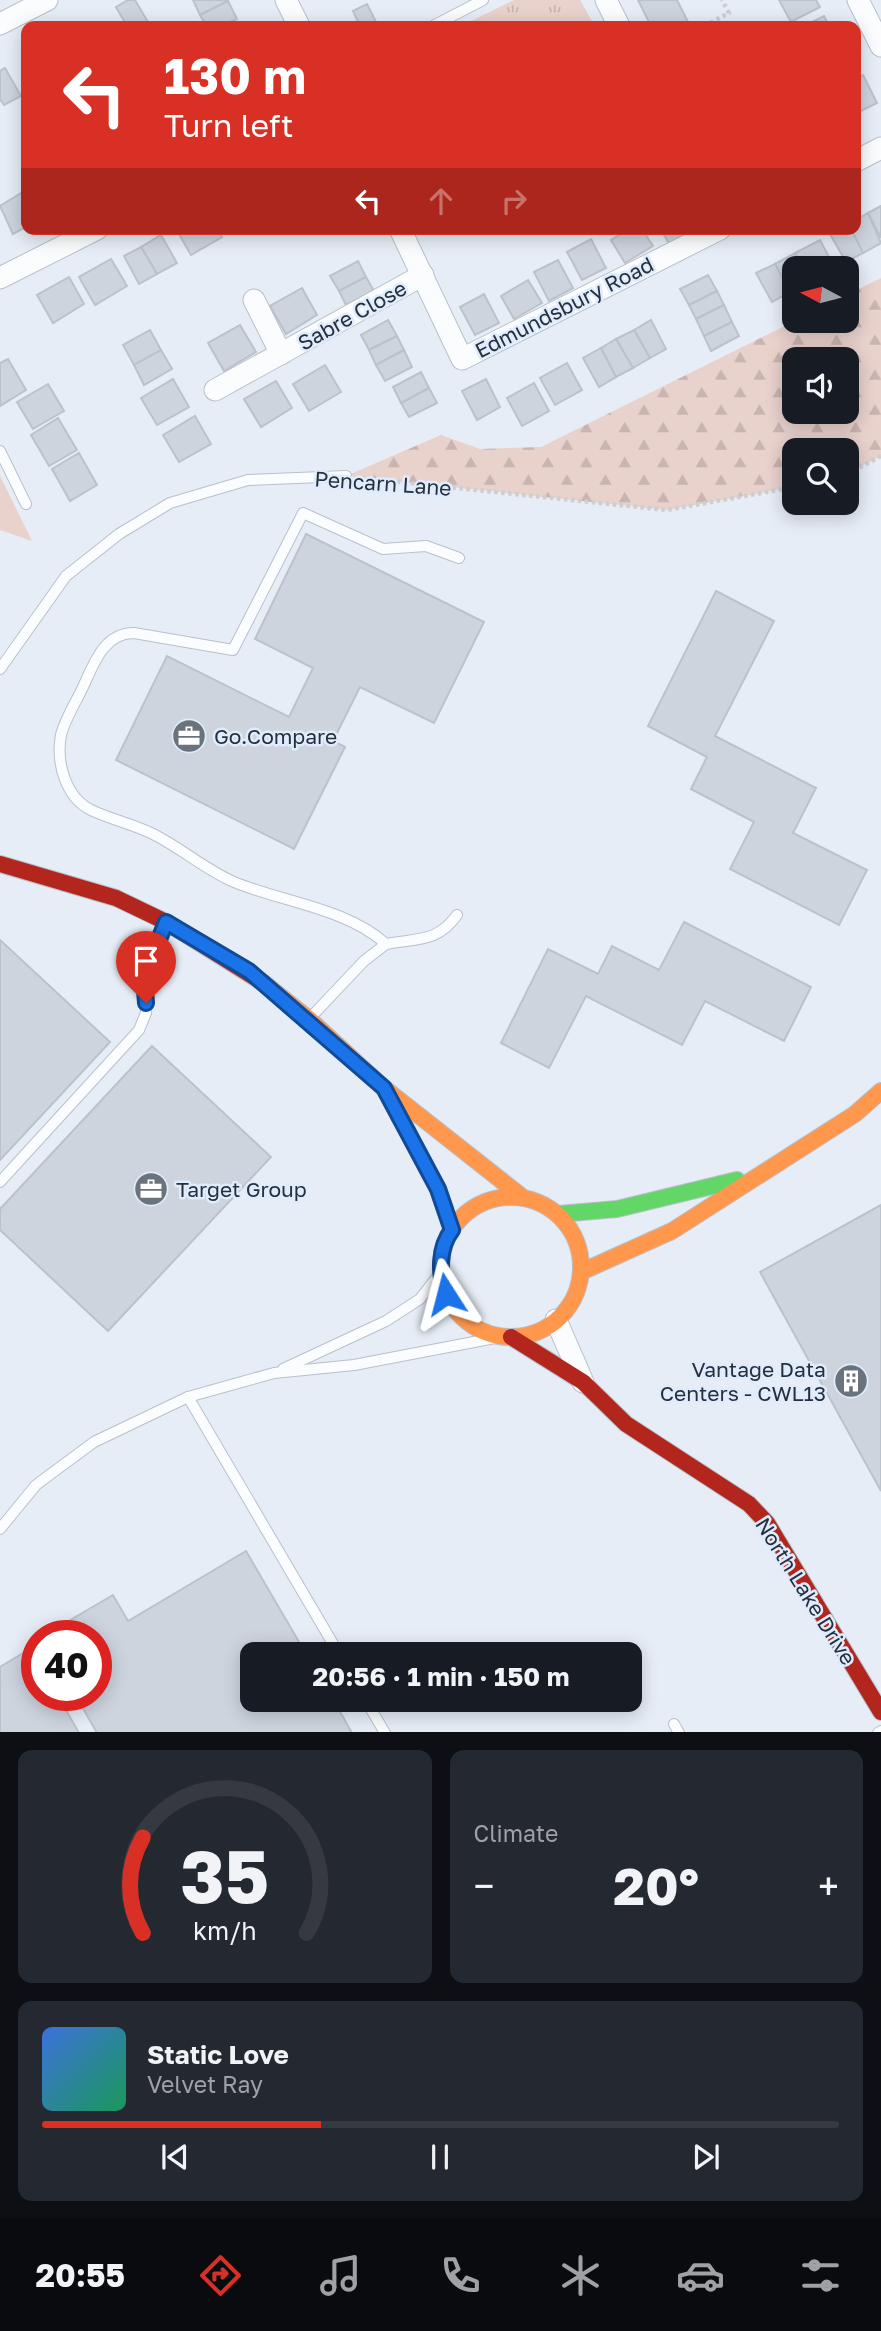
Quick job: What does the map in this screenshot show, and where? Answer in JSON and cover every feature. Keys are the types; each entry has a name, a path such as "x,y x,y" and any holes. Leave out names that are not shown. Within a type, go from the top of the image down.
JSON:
{"street":[{"path":"0,24 21,6 47,0"},
{"path":"286,0 296,21"},
{"path":"606,0 616,21"},
{"path":"858,0 881,46"},
{"path":"861,158 881,148"},
{"path":"0,278 85,235"},
{"name":"Edmundsbury Road","path":"403,235 462,359 708,235"},
{"name":"Sabre Close","path":"215,390 423,275"},
{"name":"Sabre Close","path":"254,300 281,354"},
{"path":"0,864 116,898 166,922 249,971 309,1019 384,1088 521,1196 544,1204 559,1214 574,1233 579,1248 581,1272 572,1303 545,1329 525,1336 506,1337 472,1326 459,1315 446,1294 440,1261 447,1237 469,1210 481,1203 505,1196 521,1196"},
{"path":"384,1088 438,1189 452,1230"},
{"path":"581,1272 672,1231 855,1114 881,1091"},
{"path":"559,1214 617,1209 765,1173"},
{"name":"North Lake Drive","path":"556,1320 583,1382"},
{"name":"North Lake Drive","path":"506,1337 583,1382 626,1424 749,1504 767,1523 881,1712"}],"lane":[{"path":"443,21 483,0"},
{"path":"0,451 26,504"},
{"name":"Pencarn Lane","path":"0,669 66,576 118,534 170,503 248,480 346,477"},
{"path":"386,944 358,925 230,880 149,832 89,809 78,801 65,778 60,749 62,733 97,656 123,633 233,650 303,513 383,550 426,547 459,558"},
{"path":"309,1019 364,961 386,944 438,935 446,930 457,915"},
{"path":"0,1182 139,1030 146,1013 144,977 166,922"},
{"path":"0,1529 36,1485 94,1442 188,1397 274,1373 386,1321 420,1298 442,1272"},
{"path":"274,1373 354,1365 506,1337"},
{"path":"188,1397 331,1642"},
{"path":"373,1712 385,1732"}],"path":[{"path":"714,21 729,13 722,0"},
{"path":"859,468 881,456"},
{"name":"Pencarn Lane","path":"346,477 667,510 782,489"}],"green space":[{"path":"514,0 580,0 592,21 471,21"},
{"path":"881,278 881,456 859,468 859,438 782,438 782,489 667,510 346,476 441,435 480,449 541,447 782,327 782,333 859,333 859,289"},
{"path":"0,476 32,541 0,530"}],"building":[{"path":"128,0 135,0 147,21 124,21 116,7"},
{"path":"193,0 228,0 228,1 200,15"},
{"path":"638,0 677,0 688,21 648,21"},
{"path":"779,0 816,0 820,7 790,21"},
{"path":"228,1 237,19 203,21 200,15"},
{"path":"367,4 376,21 358,21 353,11"},
{"path":"824,16 826,21 814,21"},
{"path":"5,68 21,96 4,105 0,99 0,71"},
{"path":"863,75 877,103 861,111"},
{"path":"21,193 21,230 13,234 0,206"},
{"path":"881,206 881,238 868,213"},
{"path":"868,213 881,243 863,253 854,235 861,235 861,217"},
{"path":"161,235 177,263 157,274 141,247"},
{"path":"179,235 221,235 222,237 191,255"},
{"path":"619,235 646,235 653,246 625,263 611,240"},
{"path":"664,235 687,235 669,244"},
{"path":"831,235 854,235 863,253 857,256 843,256"},
{"path":"591,239 606,268 582,280 567,252"},
{"path":"820,240 829,256 797,256 795,253"},
{"path":"141,247 157,274 139,284 124,256"},
{"path":"111,259 127,286 95,305 79,277"},
{"path":"558,260 573,288 549,301 534,272"},
{"path":"782,260 782,277 775,264"},
{"path":"358,261 366,277 339,291 330,276"},
{"path":"775,264 782,277 782,296 772,302 756,273"},
{"path":"708,275 717,291 689,305 680,289"},
{"path":"69,277 84,304 53,323 37,295"},
{"path":"366,277 374,291 346,305 339,291"},
{"path":"528,280 542,303 514,319 501,296"},
{"path":"302,288 317,315 286,334 270,306"},
{"path":"717,291 724,305 696,319 689,305"},
{"path":"484,294 499,323 475,335 460,307"},
{"path":"724,305 732,322 704,336 696,319"},
{"path":"388,320 397,336 369,350 361,335"},
{"path":"651,320 666,349 650,358 634,330"},
{"path":"732,322 739,336 711,351 704,336"},
{"path":"240,325 256,352 224,371 208,343"},
{"path":"150,330 161,350 134,365 123,345"},
{"path":"634,330 650,358 633,368 616,339"},
{"path":"397,336 404,350 376,365 369,350"},
{"path":"616,339 633,368 616,377 601,348"},
{"path":"601,348 616,377 599,387 583,358"},
{"path":"161,350 172,369 144,385 134,365"},
{"path":"404,350 412,367 385,381 376,365"},
{"path":"8,359 26,390 0,406 0,363"},
{"path":"567,363 582,390 555,405 540,378"},
{"path":"325,365 341,392 309,411 293,384"},
{"path":"421,372 429,388 401,403 393,387"},
{"path":"173,379 189,407 157,425 141,398"},
{"path":"486,379 500,407 477,420 462,391"},
{"path":"276,381 292,408 261,427 244,399"},
{"path":"534,383 549,411 522,426 507,398"},
{"path":"48,384 64,411 33,429 17,402"},
{"path":"429,388 437,403 409,417 401,403"},
{"path":"195,416 211,444 179,462 163,435"},
{"path":"58,418 77,450 49,466 31,435"},
{"path":"79,453 97,485 70,501 52,469"},
{"path":"306,534 484,622 434,723 360,687 333,741 345,747 294,849 116,760 167,656 289,717 313,668 255,639"},
{"path":"716,591 774,621 715,736 816,788 793,833 867,870 839,925 730,869 754,822 691,789 707,757 648,726"},
{"path":"684,922 811,987 784,1041 705,1001 682,1045 586,996 549,1068 501,1043 548,949 598,974 612,946 659,970"},
{"path":"0,940 110,1042 0,1160"},
{"path":"152,1046 271,1157 108,1331 0,1230 0,1209"},
{"name":"Vantage Data Centers - CWL13","path":"881,1205 881,1491 760,1272"},
{"path":"246,1551 299,1642 240,1642 240,1712 340,1712 351,1732 96,1732 85,1711 112,1711 112,1620 70,1620 113,1595 128,1621"},
{"path":"21,1654 21,1711 67,1711 78,1732 0,1732 0,1667"}],"traffic: fast":[{"path":"391,1100 438,1189 452,1230"},
{"path":"559,1214 617,1209 737,1180"}],"traffic: slow":[{"path":"265,984 309,1019 384,1088 521,1196"},
{"path":"581,1272 672,1231 855,1114 881,1091"},
{"path":"511,1197 538,1202 561,1217 576,1240 581,1267 576,1294 561,1317 538,1332 511,1337 484,1332 461,1317 446,1294 441,1267 446,1240 461,1217 484,1202 511,1197"}],"traffic: jam":[{"path":"0,864 116,898 166,922 265,984"},
{"path":"511,1337 583,1382 626,1424 749,1504 767,1523 881,1712"}],"place":[{"name":"Go.Compare","path":"189,736"},
{"name":"Target Group","path":"151,1189"},
{"name":"Vantage Data Centers - CWL13","path":"851,1381"}],"route":[{"path":"146,1003 144,977 166,922 249,971 309,1019 384,1088 438,1189 452,1230 447,1237 440,1261 446,1294"}]}
